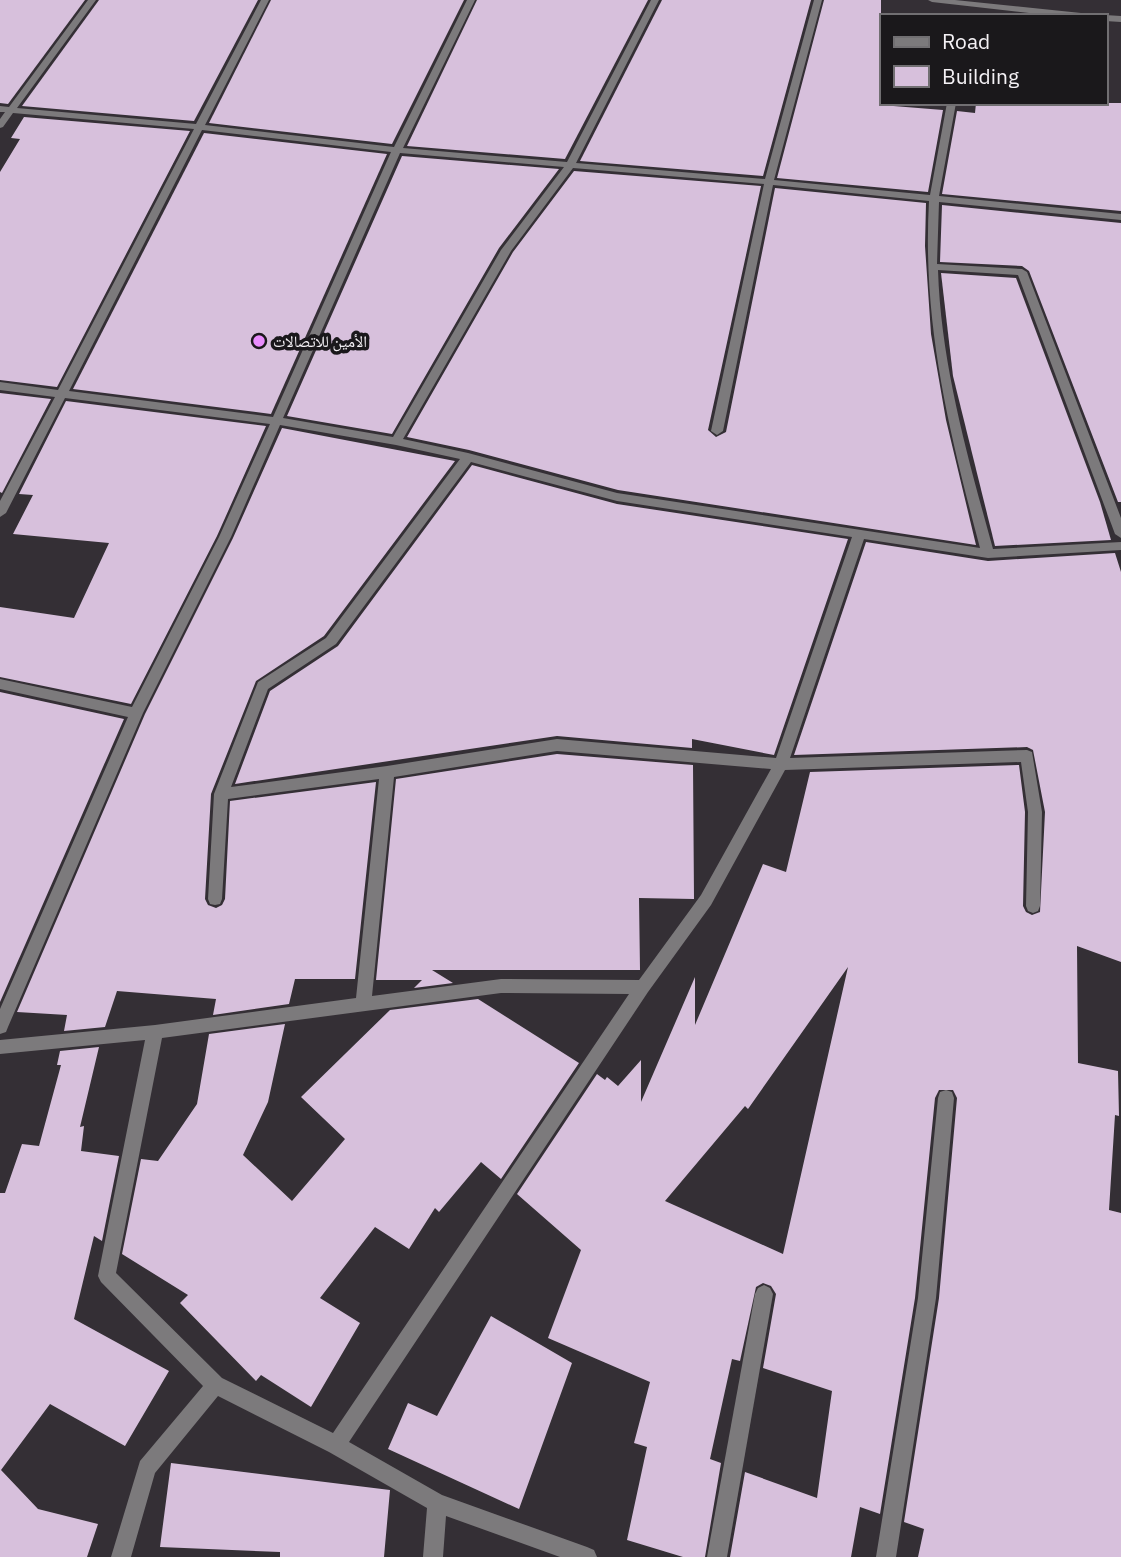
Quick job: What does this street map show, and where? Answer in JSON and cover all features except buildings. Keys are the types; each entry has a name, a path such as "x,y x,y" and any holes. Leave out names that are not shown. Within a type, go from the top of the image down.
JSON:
{"street":[{"path":"0,125 6,110 92,0"},
{"path":"0,513 197,127 265,0"},
{"path":"0,1027 136,713 225,537 397,150 471,0"},
{"path":"396,441 506,250 570,166 655,0"},
{"path":"717,431 768,181 818,0"},
{"path":"932,0 970,7 1056,14"},
{"path":"952,105 934,197 933,295 954,428 988,554"},
{"path":"6,110 197,127 397,150 768,181 1121,217"},
{"path":"933,267 1022,272 1121,534"},
{"path":"0,386 278,421 396,441 468,457 617,497 988,554 1121,546"},
{"path":"215,899 221,794 262,686 331,641 468,457"},
{"path":"336,1445 643,987 706,900 781,764 859,535"},
{"path":"0,684 136,713"},
{"path":"221,794 387,772 557,745 781,764 1027,756 1035,812 1033,906"},
{"path":"363,1005 387,772"},
{"path":"0,1046 156,1032 501,986 643,987"},
{"path":"156,1032 107,1276 215,1385 336,1445 437,1503 587,1557"},
{"path":"886,1557 927,1298 946,1098"},
{"path":"717,1557 764,1294"},
{"path":"121,1557 147,1468 215,1385"},
{"path":"433,1557 437,1503"}],"place":[{"name":"الأمين للاتصالات","path":"259,341"}]}
